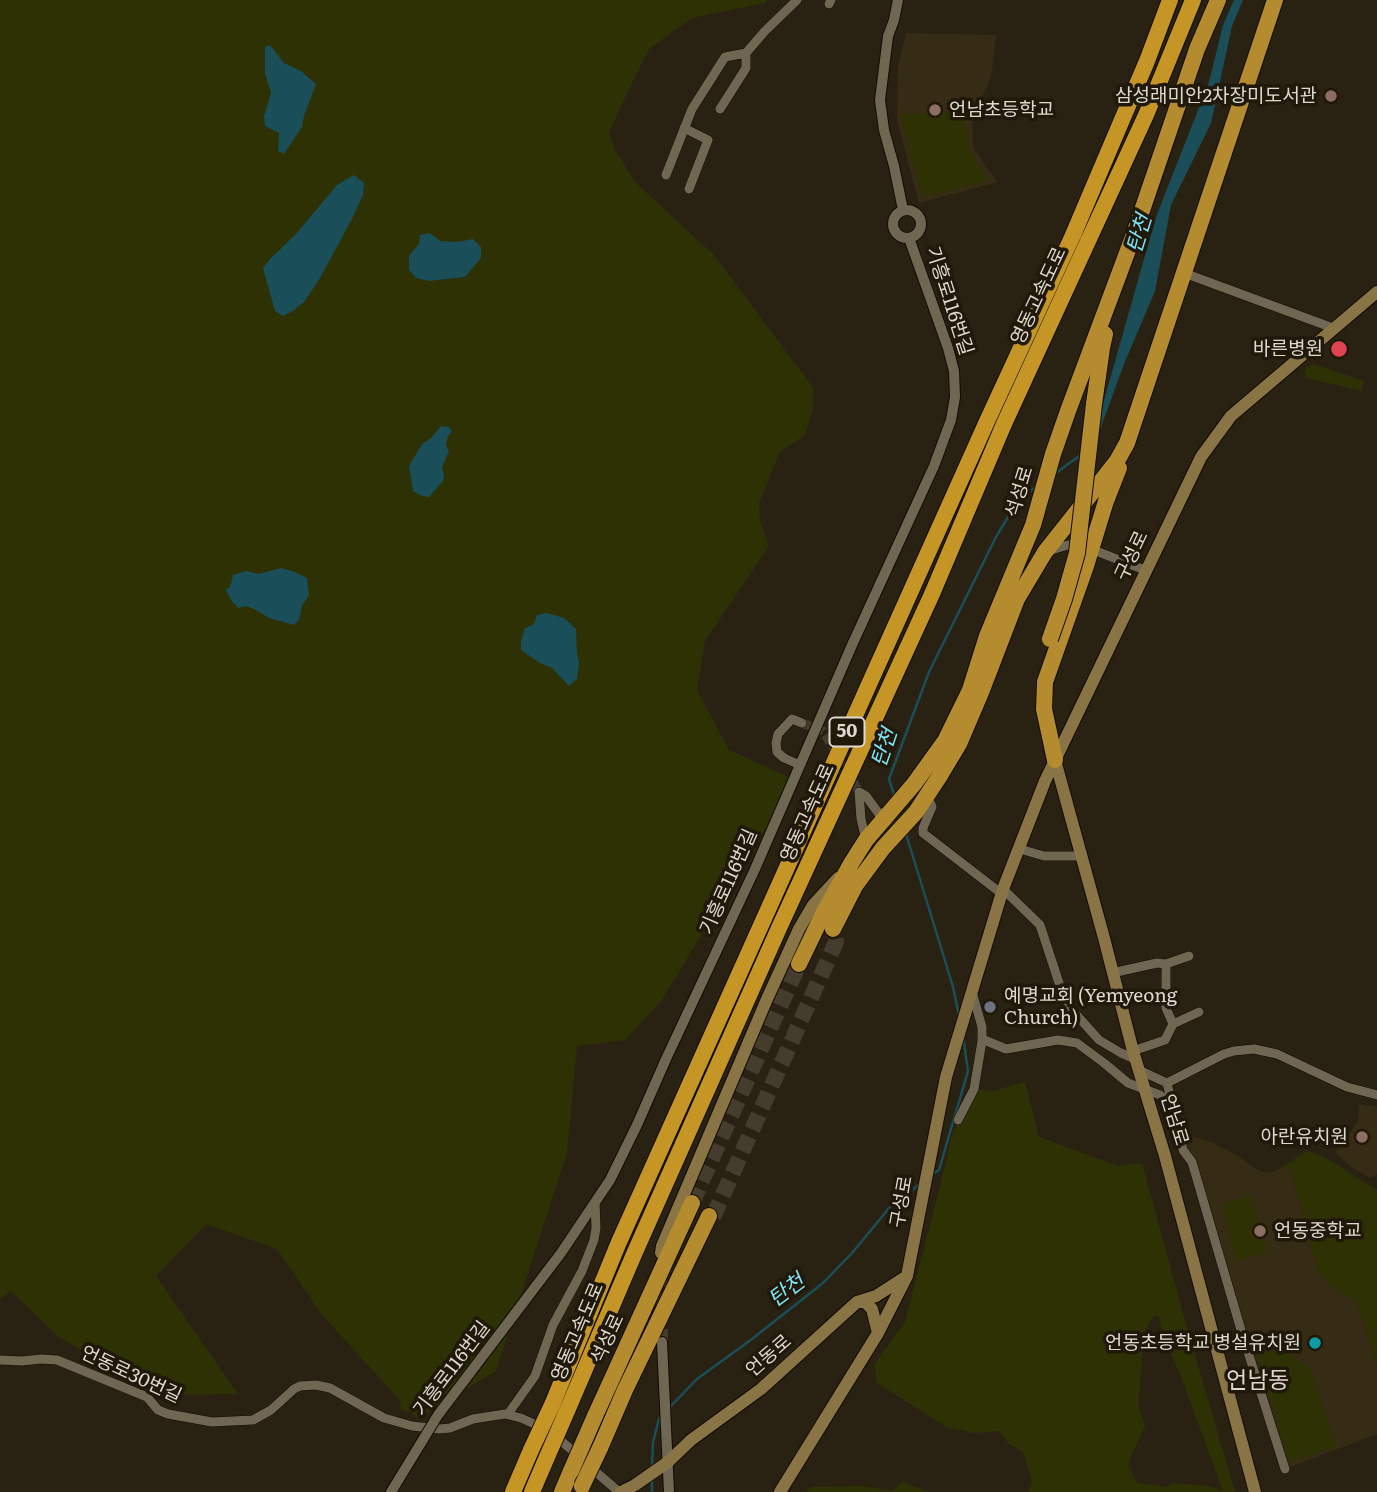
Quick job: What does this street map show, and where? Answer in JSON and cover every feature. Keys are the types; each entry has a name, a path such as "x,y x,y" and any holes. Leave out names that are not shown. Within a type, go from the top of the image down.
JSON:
{"highway":[{"name":"영동고속도로","path":"513,1492 619,1242 1073,235 1170,0"},
{"name":"영동고속도로","path":"532,1492 779,928 932,594 1004,424 1146,115 1193,0"},
{"name":"석성로","path":"799,964 852,862 869,836 945,741 970,690 987,636 1033,525 1053,454 1134,234 1197,49 1218,0"},
{"path":"1055,760 1044,709 1045,682 1275,0"},
{"path":"1055,760 1039,723 1035,698 1039,671 1077,553 1102,348 1111,311 1127,270 1134,234"},
{"path":"833,929 855,886 920,805 959,744 1017,598 1045,552 1117,461 1127,443"},
{"path":"1033,525 1045,536 1075,515"},
{"name":"석성로","path":"562,1492 692,1203"},
{"name":"석성로","path":"581,1489 625,1390 711,1216 668,1315 662,1342"}],"main road":[{"name":"구성로","path":"780,1492 878,1333 907,1276 946,1077 1003,891 1045,781 1201,457 1231,416 1377,292"},
{"name":"언남로","path":"1055,760 1255,1492"},
{"path":"661,1253 799,929 813,905 852,862"},
{"name":"언동로","path":"620,1492 663,1465 691,1440 761,1389 857,1303 876,1296 907,1276"},
{"path":"857,1303 864,1302 872,1309 878,1333"}],"street":[{"path":"666,175 692,108 725,57 746,53 797,0"},
{"path":"898,0 888,36 880,100 884,130 903,210"},
{"path":"720,109 746,68 746,53"},
{"path":"684,128 708,140 689,189"},
{"path":"907,209 916,212 921,220 918,233 909,238 900,237 894,229 893,219 907,209"},
{"name":"기흥로116번길","path":"391,1492 438,1415 553,1264 610,1180 638,1125 755,869 857,634 934,466 951,420 955,397 954,371 909,238"},
{"path":"1184,272 1333,328"},
{"path":"1045,552 1068,545 1091,550 1146,570"},
{"path":"800,765 777,752 776,743 778,734 792,719 802,723"},
{"path":"869,836 861,819 859,792 866,796 879,814 886,812"},
{"path":"920,805 930,804 932,807 923,833 1003,891 1040,925 1061,989 1073,1011 1099,1040 1135,1060 1167,1083 1183,1150 1192,1162 1285,1469"},
{"path":"1020,849 1044,856 1080,856"},
{"path":"1112,973 1157,963 1166,964 1189,956"},
{"path":"1166,964 1166,1008 1173,1024"},
{"path":"958,1120 974,1089 982,1039 982,1027 972,990"},
{"path":"1135,1060 1165,1040 1173,1024 1199,1012"},
{"path":"982,1039 1006,1049 1058,1040 1077,1043 1128,1083 1160,1095 1174,1111"},
{"path":"1167,1083 1224,1054 1254,1049 1277,1054 1347,1087 1377,1095"},
{"path":"508,1414 535,1376 553,1325 582,1271 594,1241 595,1202"},
{"path":"576,1230 590,1227 594,1230 594,1241"},
{"path":"662,1342 667,1432 663,1465 669,1492"},
{"name":"언동로30번길","path":"0,1360 57,1360 122,1389 147,1397 158,1410 212,1422 253,1420 271,1410 295,1389 316,1385 323,1385 342,1394 384,1418 428,1428 450,1428 487,1415 508,1414 534,1423 561,1440 620,1492"}],"shaded area":[{"name":"언남초등학교","path":"906,33 996,35 988,85 980,100 972,102 973,148 997,182 919,203 897,119 898,66"},
{"name":"아란유치원","path":"1359,1104 1377,1107 1377,1174 1370,1178 1335,1153 1358,1122"},
{"path":"1179,1132 1211,1142 1257,1170 1269,1173 1283,1167 1290,1169 1318,1271 1329,1284 1357,1303 1377,1367 1377,1434 1285,1469"}],"green space":[{"path":"0,0 766,0 765,3 692,18 649,49 609,133 615,150 635,182 714,255 814,389 813,408 805,435 780,452 759,503 760,521 769,546 705,641 697,690 729,750 795,780 662,1000 625,1040 577,1046 567,1153 496,1371 417,1419 411,1412 401,1410 400,1400 322,1315 277,1249 206,1224 156,1276 238,1394 154,1395 58,1336 11,1291 0,1299"},
{"path":"964,113 969,150 989,180 922,197 900,114"},
{"path":"1314,364 1364,381 1362,391 1307,378 1304,371"},
{"path":"1025,1082 1039,1137 1118,1166 1142,1163 1235,1492 1029,1492 1032,1480 1023,1452 1009,1444 999,1431 974,1433 948,1428 877,1383 874,1365 905,1322 951,1138 958,1120 974,1089 993,1091","holes":["1159,1316 1162,1332 1183,1382 1223,1491 1208,1486 1172,1483 1168,1487 1137,1483 1128,1464 1145,1426 1138,1405 1145,1331 1153,1317"]},
{"path":"1306,1151 1323,1156 1377,1190 1377,1367 1357,1303 1329,1284 1318,1271 1290,1169 1283,1167"},
{"path":"1251,1195 1267,1252 1237,1261 1221,1204"},
{"path":"1280,1348 1311,1370 1336,1446 1289,1462 1256,1356"},
{"path":"902,1482 928,1492 806,1492 811,1487 861,1486 893,1491"}],"water":[{"name":"탄천","path":"1234,0 1243,0 1232,26 1211,123 1171,205 1155,291 1124,364 1093,449 1080,455 1093,439 1156,217 1209,82 1223,25"},
{"path":"270,45 284,63 301,71 316,84 302,127 284,154 278,151 279,133 265,126 264,116 271,93 265,73 265,47"},
{"path":"354,175 364,183 363,195 352,219 304,302 283,316 275,311 263,268 337,185"},
{"path":"430,233 440,241 473,239 481,247 481,258 465,277 429,281 416,278 409,270 409,256 419,244 420,235"},
{"path":"441,426 449,427 452,431 448,436 446,445 449,451 442,467 443,481 429,497 422,496 413,491 409,466 422,444"},
{"path":"281,568 307,578 309,595 302,606 299,620 294,625 269,618 246,606 238,608 231,600 226,590 230,587 233,575 246,571 259,574"},
{"path":"547,613 564,618 576,629 579,663 577,679 569,686 552,668 521,650 525,628 534,624 537,615"}],"waterway":[{"name":"탄천","path":"1053,475 1082,454"},
{"name":"탄천","path":"895,798 889,779 929,672 996,537 1019,499 1036,487"},
{"name":"탄천","path":"905,831 953,987 959,1016"},
{"name":"탄천","path":"931,1175 939,1170 968,1071 963,1036"},
{"name":"탄천","path":"668,1409 697,1379 823,1283 890,1207 920,1184"},
{"name":"탄천","path":"652,1468 653,1442 661,1417"},
{"name":"탄천","path":"652,1478 652,1492"}],"tunnel":[{"path":"802,723 823,731 859,792"},
{"path":"713,1217 836,942 833,929"},
{"path":"692,1203 799,964"},
{"path":"661,1275 662,1342"}],"place":[{"name":"삼성래미안2차장미도서관","path":"1331,96"},
{"name":"언남초등학교","path":"935,110"},
{"name":"바른병원","path":"1339,349"},
{"name":"예명교회 (Yemyeong Church)","path":"990,1007"},
{"name":"아란유치원","path":"1362,1137"},
{"name":"언동중학교","path":"1260,1231"},
{"name":"언동초등학교 병설유치원","path":"1315,1343"}],"district":[{"name":"언남동","path":"1258,1381"}]}
